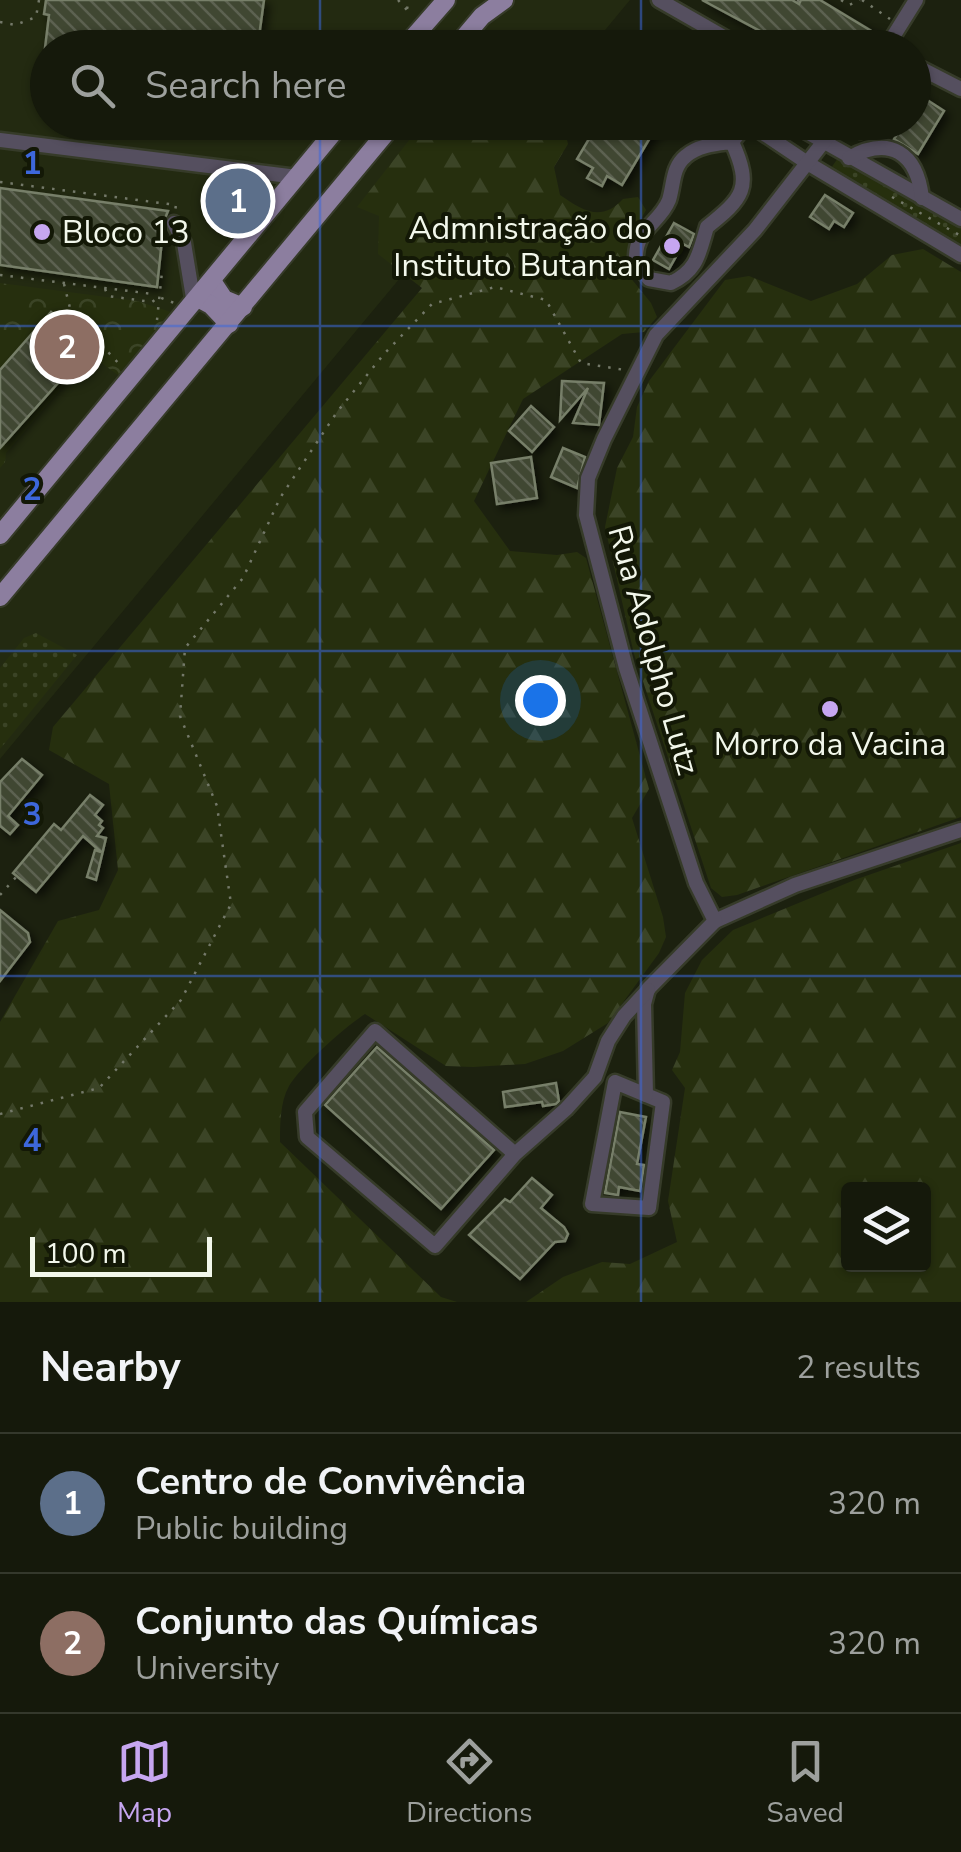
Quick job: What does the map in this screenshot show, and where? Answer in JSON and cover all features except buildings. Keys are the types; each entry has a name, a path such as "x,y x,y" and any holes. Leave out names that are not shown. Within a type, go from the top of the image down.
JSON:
{"main road":[{"path":"420,30 446,0"},
{"path":"470,30 504,0"},
{"path":"0,535 327,140"},
{"path":"0,597 380,140"},
{"path":"212,281 224,299 243,307"},
{"path":"196,301 211,304 229,324"}],"street":[{"path":"659,0 712,30"},
{"path":"897,30 913,1"},
{"path":"931,74 961,89"},
{"path":"0,140 297,177"},
{"path":"730,140 733,142 744,168 741,193 730,211 707,227 700,258 693,269 671,283 649,280 636,262 638,242 667,204 676,168 684,156 696,150 733,142"},
{"path":"773,140 961,255"},
{"path":"818,140 961,219"},
{"name":"Rua Adolpho Lutz","path":"715,921 696,883 686,845 654,762 586,515 588,478 656,335 705,286 827,140"},
{"path":"848,158 871,148 895,150 916,168 922,198"},
{"path":"174,222 184,243 196,301"},
{"path":"515,1154 376,1030 305,1112 307,1138 435,1246 515,1154 595,1077 608,1041 624,1016 715,921 796,885 961,830"},
{"path":"646,1095 644,1004 648,989"},
{"path":"615,1082 646,1095 663,1102 649,1208 592,1204 615,1082"}],"path":[{"path":"0,22 14,25 36,17 39,0"},
{"path":"398,0 407,10 409,0"},
{"path":"841,0 849,5 861,0 899,26"},
{"path":"0,182 176,206 174,222"},
{"path":"220,186 282,195"},
{"path":"882,192 961,236"},
{"path":"153,352 162,272"},
{"path":"0,274 153,294"},
{"path":"64,283 70,312 131,378"},
{"path":"0,1114 98,1088 181,1000 230,904 217,806 180,716 185,648 243,578 280,498 338,412 384,354 432,304 495,286 546,300 581,363 636,372"},
{"path":"105,288 108,296 152,302 159,297"},
{"path":"0,896 17,876"}],"shaded area":[{"path":"0,0 630,0 605,30 30,30 30,140 515,140 0,759"}],"green space":[{"path":"409,140 567,140 554,167 560,195 592,212 607,211 623,199 638,197 646,210 629,241 625,271 651,303 657,317 644,332 622,334 523,399 474,501 510,551 557,555 577,552 586,558 649,789 632,818 666,937 659,953 608,1023 563,1051 525,1064 446,1066 365,1014 324,1047 289,1086 282,1106 280,1142 441,1297 457,1302 0,1302 0,1022 58,921 99,910 118,870 109,784 49,750 53,727 422,288 378,254 379,216 357,207"},
{"path":"838,158 961,224 961,248 829,171"},
{"path":"923,249 961,272 961,817 722,897 711,888 634,654 605,527 617,468 633,437 637,407 649,381 725,280 749,276 811,301 857,284 892,255"},
{"path":"0,283 137,301 171,312 118,375 88,357 6,453 0,468"},
{"path":"36,633 77,655 0,749 0,668 24,638"},
{"path":"961,843 961,1302 526,1302 563,1277 602,1262 630,1264 677,1242 668,1201 685,1088 672,1070 680,1052 685,993 702,960 733,930 857,879"}],"place":[{"name":"Centro de Convivência","path":"238,201"},
{"name":"Bloco 13","path":"42,232"},
{"name":"Admnistração do Instituto Butantan","path":"672,246"},
{"name":"Conjunto das Químicas","path":"67,347"},
{"name":"Morro da Vacina","path":"830,709"}]}
